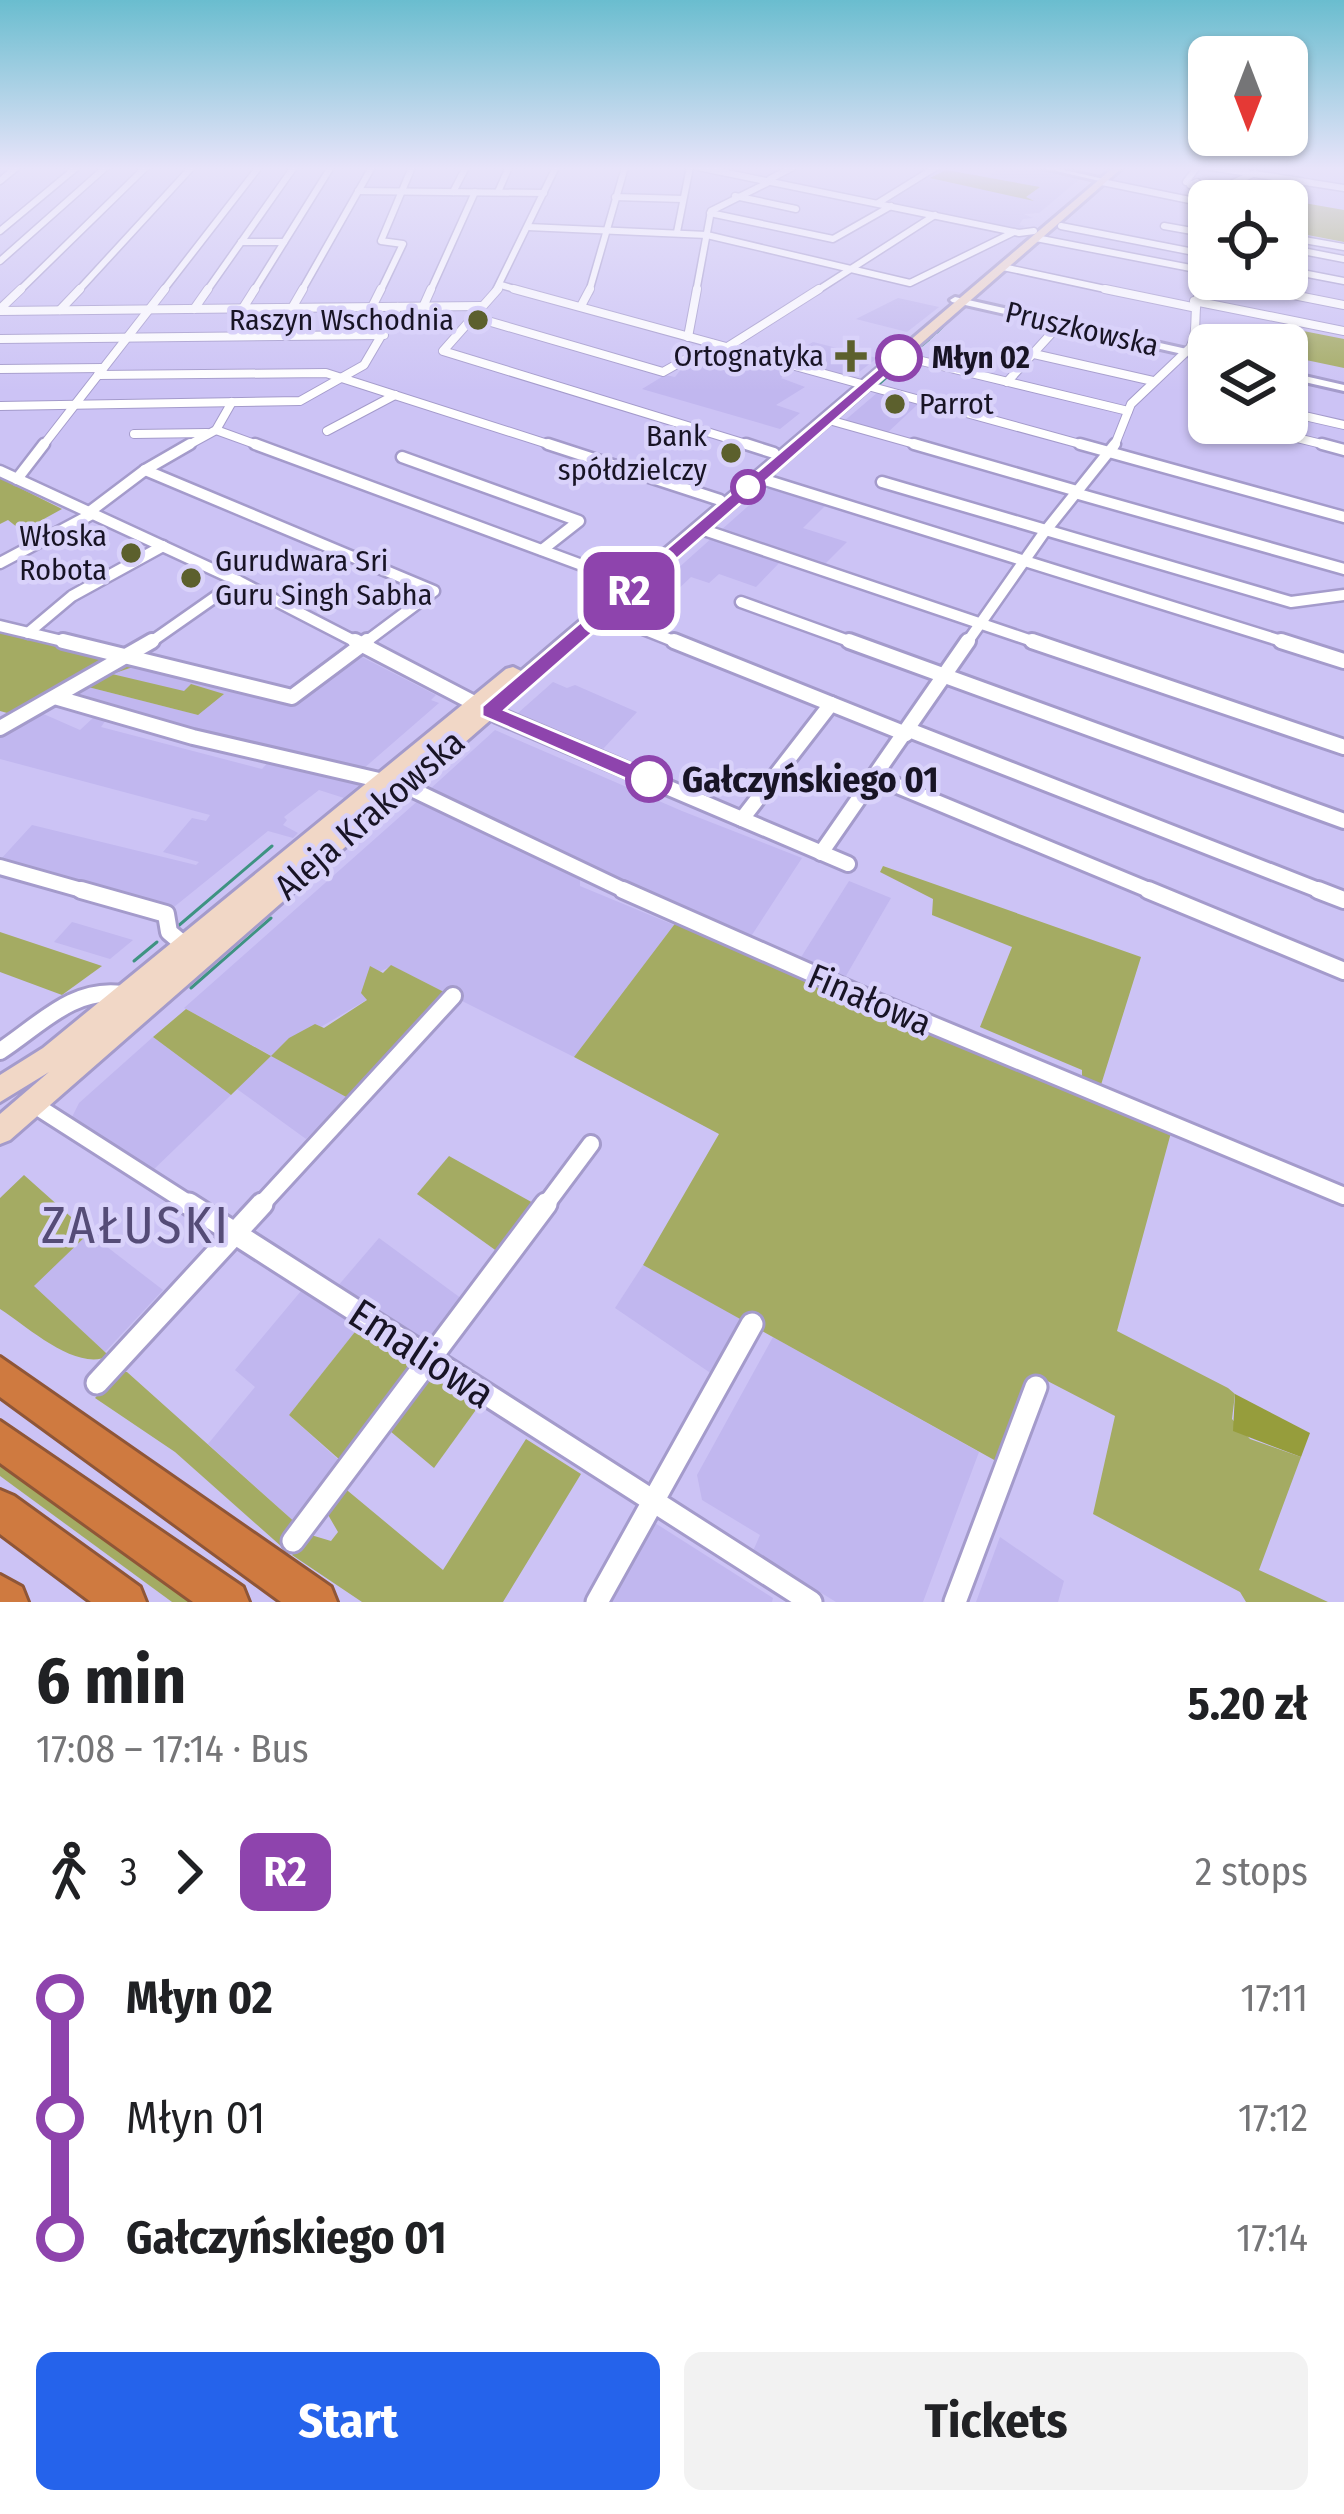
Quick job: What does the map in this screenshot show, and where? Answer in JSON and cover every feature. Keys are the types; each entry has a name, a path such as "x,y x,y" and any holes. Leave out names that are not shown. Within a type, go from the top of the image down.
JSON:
{"highway":[{"path":"0,1375 316,1602"},
{"path":"0,1440 229,1602"},
{"path":"0,1510 125,1602"},
{"path":"0,1596 7,1602"}],"main road":[{"name":"Aleja Krakowska","path":"482,708 774,453 901,356 1019,242"},
{"name":"Aleja Krakowska","path":"0,1090 52,1056 182,944 603,613 1003,267 1021,242"},
{"name":"Aleja Krakowska","path":"0,1131 391,782"}],"street":[{"path":"0,310 69,242"},
{"path":"60,310 123,242"},
{"path":"17,479 200,242"},
{"path":"194,309 241,242 284,242"},
{"path":"243,308 284,242"},
{"path":"292,308 329,242"},
{"path":"371,307 403,244 380,242"},
{"path":"423,307 452,242"},
{"path":"521,242 501,285 444,347 446,352 774,453"},
{"path":"580,306 586,302 604,242"},
{"path":"688,337 706,242"},
{"path":"736,242 910,283 1008,242"},
{"path":"726,348 894,242"},
{"path":"1061,242 1188,271"},
{"path":"1143,242 1188,250"},
{"path":"1314,242 1344,247"},
{"path":"1308,252 1344,259"},
{"path":"1003,267 1344,331"},
{"path":"1308,274 1344,280"},
{"path":"501,285 1344,517"},
{"path":"1308,297 1344,304"},
{"path":"821,853 1046,530 1116,444 1128,411 1195,338 1195,300"},
{"name":"Pruszkowska","path":"959,301 1188,353"},
{"path":"0,310 482,306"},
{"path":"0,406 291,402 364,365 398,307"},
{"path":"474,316 663,371 713,344"},
{"path":"1007,382 1060,324"},
{"path":"0,339 384,335"},
{"path":"1034,354 1153,382"},
{"path":"901,356 1128,411"},
{"path":"0,369 321,372 720,500"},
{"path":"1308,380 1344,388"},
{"path":"327,431 395,395"},
{"path":"0,563 90,513 145,470 214,431 232,402"},
{"path":"1308,417 1344,425"},
{"path":"829,420 1344,569"},
{"path":"134,434 214,431 625,581"},
{"path":"1308,441 1344,450"},
{"path":"402,458 577,519 542,550"},
{"path":"0,626 292,697 433,588 145,470"},
{"path":"0,471 238,580 482,708 848,864"},
{"path":"759,478 1344,661"},
{"path":"882,482 1291,602 1344,595"},
{"path":"701,529 1344,747"},
{"path":"28,633 73,596 163,546"},
{"path":"0,728 130,657 238,580"},
{"path":"741,602 1344,821"},
{"path":"603,613 1344,900"},
{"name":"Finałowa","path":"58,698 112,716 391,782 624,892 1344,1196"},
{"path":"742,819 831,704"},
{"path":"876,777 1344,971"},
{"path":"0,867 166,914 169,932 182,944"},
{"path":"0,1051 86,993 106,989 122,994"},
{"path":"97,1383 453,996"},
{"name":"Emaliowa","path":"33,1104 811,1602"},
{"path":"293,1541 591,1144"},
{"path":"597,1602 752,1324"},
{"path":"955,1602 1036,1387"}],"shaded area":[{"path":"898,298 939,307 907,332 856,319"},
{"path":"813,342 877,358 849,380 783,360"},
{"path":"714,349 790,371 781,378 805,387 776,405 800,413 780,429 642,389 665,375 675,377 685,364"},
{"path":"877,393 918,404 886,434 843,422"},
{"path":"772,485 828,503 803,528 847,542 823,566 720,531"},
{"path":"713,537 782,560 756,587 719,574 709,583 691,577 674,593 657,587"},
{"path":"358,655 436,695 431,700 439,703 363,769 77,700 77,694 88,687 198,715 110,674 139,665 260,693 282,704"},
{"path":"553,682 567,688 575,685 637,712 603,749 518,713"},
{"path":"39,712 80,730 94,717 106,720 101,727 262,769 271,759 360,784 344,798 319,790 284,817 283,825 298,833 293,838 268,831 169,911 135,896 0,860 32,825 199,862 163,852 192,818 206,821 210,815 0,759 0,731"},
{"path":"495,730 802,858 748,941 429,790"},
{"path":"421,798 580,877 580,886 674,925 574,1057 392,966 370,976 362,992 368,999 272,1056 348,1098 306,1139 237,1089 270,1055 184,1008"},
{"path":"849,881 891,898 843,981 798,962"},
{"path":"72,922 133,940 110,959 54,942"},
{"path":"153,1037 231,1095 152,1171 71,1119 79,1103"},
{"path":"89,1233 163,1290 105,1352 33,1286"},
{"path":"379,1238 462,1299 434,1333 416,1339 337,1287"},
{"path":"643,1265 743,1320 712,1374 615,1308"},
{"path":"301,1291 358,1328 289,1415 344,1465 298,1525 208,1444 255,1387 235,1370"},
{"path":"773,1337 979,1452 923,1602 836,1602 753,1551 760,1535 702,1500 697,1475"},
{"path":"655,1523 773,1598 772,1602 611,1602"},
{"path":"1000,1537 1064,1581 1058,1602 976,1602"}],"green space":[{"path":"1308,332 1344,339 1344,368 1308,360"},
{"path":"0,478 62,509 22,531 8,520 0,524"},
{"path":"0,629 114,655 18,716 0,711"},
{"path":"129,662 139,665 112,674 184,691 191,684 224,694 198,715 88,687 77,694 77,700 72,696"},
{"path":"883,866 1141,957 1100,1088 1082,1081 1082,1070 980,1027 1012,947 932,915 933,899 880,872"},
{"path":"677,921 1172,1129 1117,1331 1228,1388 1235,1394 1232,1419 1250,1439 1301,1457 1259,1570 1328,1602 1246,1602 1240,1592 1093,1514 1115,1416 1034,1374 996,1461 643,1265 719,1134 574,1057"},
{"path":"0,932 102,966 62,995 0,972"},
{"path":"391,965 444,992 348,1098 271,1056 289,1038 315,1024 324,1028 367,1000 361,993 370,966 383,973"},
{"path":"186,1009 271,1056 231,1095 153,1037"},
{"path":"449,1156 535,1204 498,1252 417,1194"},
{"path":"24,1175 89,1233 34,1286 109,1356 82,1358 67,1353 0,1309 0,1198"},
{"path":"358,1328 414,1364 340,1460 289,1415"},
{"path":"120,1371 127,1372 298,1525 282,1547 175,1452 95,1398"},
{"path":"431,1376 478,1407 434,1468 390,1431"},
{"path":"1235,1394 1310,1433 1301,1457 1233,1431"},
{"path":"526,1439 581,1474 503,1602 362,1602 292,1555 311,1535 331,1541 338,1532 327,1513 342,1486 443,1570"},
{"path":"0,1463 196,1602 172,1602 0,1476"}],"waterway":[{"path":"937,332 942,327"},
{"path":"931,337 935,333"},
{"path":"922,345 929,339"},
{"path":"879,384 888,376"},
{"path":"177,927 272,846"},
{"path":"191,988 271,918"},
{"path":"134,961 157,942"}],"bus line":[{"name":"R2","path":"649,779 490,711 899,358"}],"place":[{"name":"Raszyn Wschodnia","path":"478,320"},
{"name":"Ortognatyka","path":"851,356"},
{"name":"Młyn 02","path":"899,358"},
{"name":"Parrot","path":"895,404"},
{"name":"Bank spółdzielczy","path":"731,453"},
{"name":"Włoska Robota","path":"131,553"},
{"name":"Gurudwara Sri Guru Singh Sabha","path":"191,578"},
{"name":"Gałczyńskiego 01","path":"649,779"}],"district":[{"name":"ZAŁUSKI","path":"136,1225"}]}
